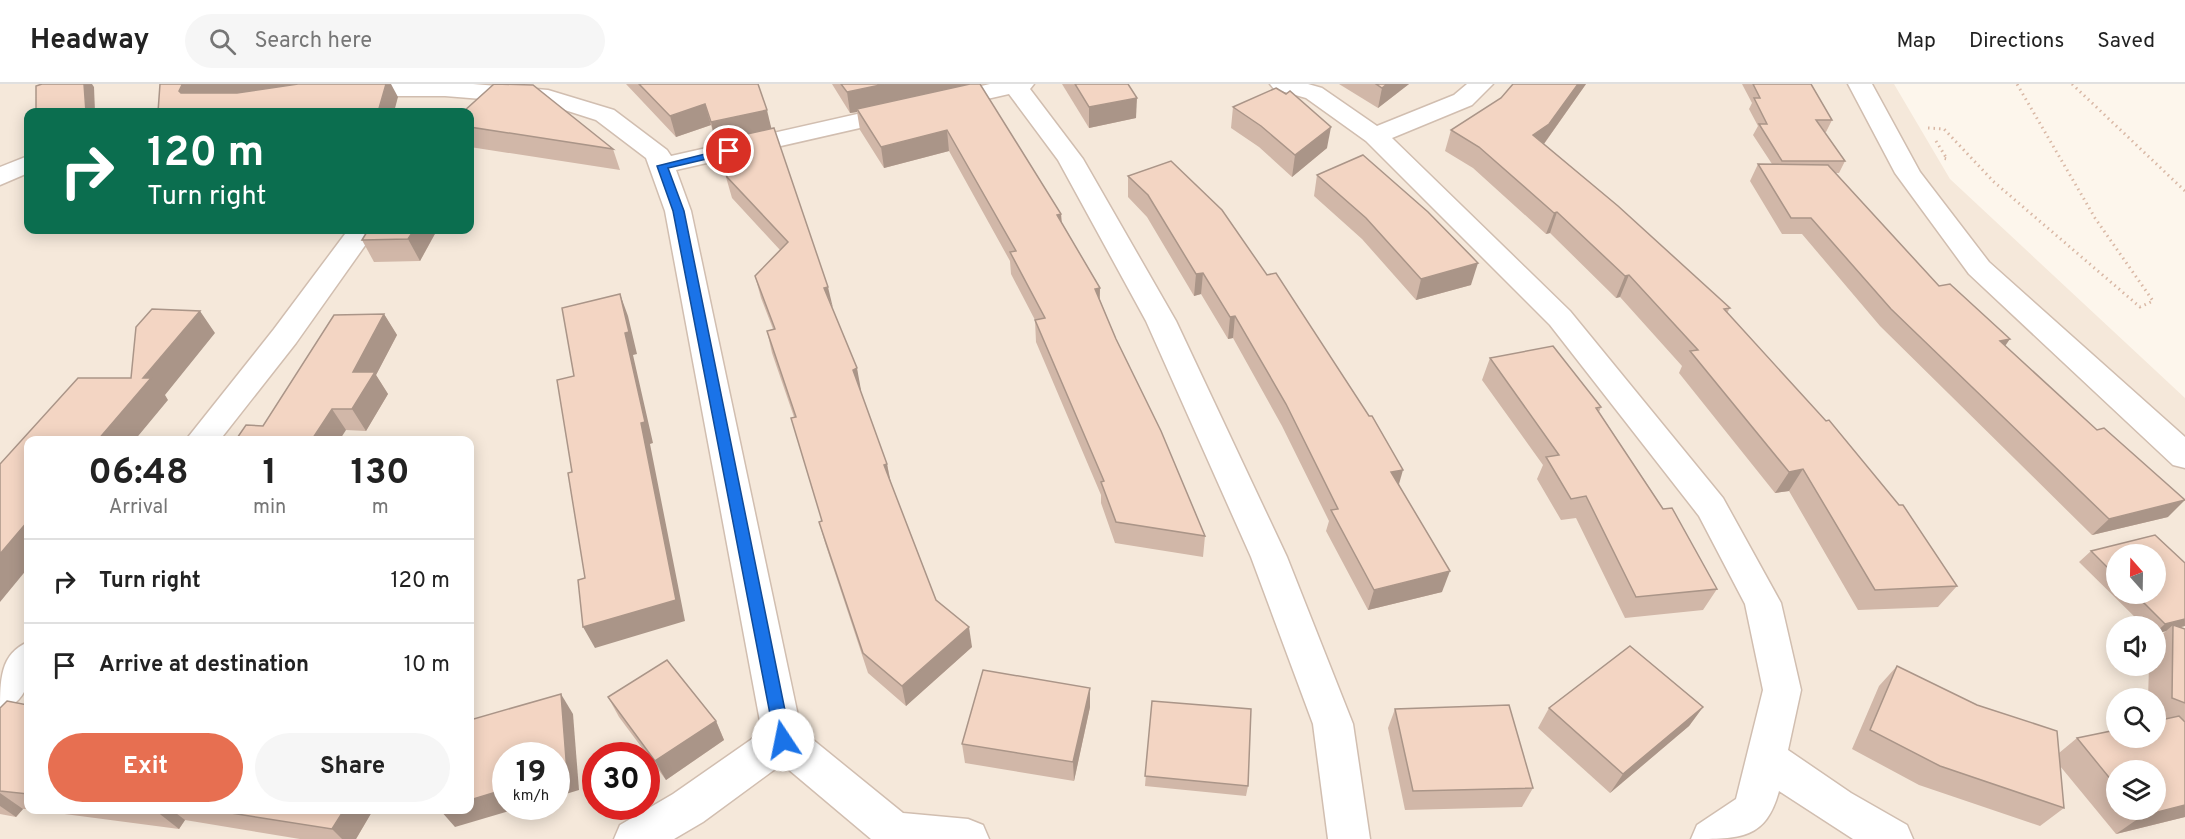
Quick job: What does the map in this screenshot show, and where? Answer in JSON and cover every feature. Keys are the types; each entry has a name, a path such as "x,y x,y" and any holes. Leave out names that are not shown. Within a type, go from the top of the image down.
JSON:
{"street":[{"path":"1282,84 1314,93 1375,136 1560,318 1711,507 1763,603 1782,690 1754,811 1712,839"},
{"path":"1375,136 1463,100 1480,84"},
{"path":"1860,84 1908,173 1955,239 1979,268 2185,456"},
{"path":"662,166 1019,85 1070,159 1161,321 1269,557 1333,724 1349,839"},
{"path":"326,93 397,88 548,97 605,115 658,155 678,211 783,740 894,832 968,839"},
{"path":"445,108 458,90"},
{"path":"0,177 24,166"},
{"path":"205,436 285,336 359,234"},
{"path":"0,694 24,663"},
{"path":"635,839 688,807 783,740"},
{"path":"1766,758 1836,807 1892,839"}],"path":[{"path":"1928,128 1944,129 1994,182 2140,306 2153,301 2095,218 2017,84"},
{"path":"2072,84 2185,191"}],"shaded area":[{"path":"0,84 1894,84 1950,179 2185,398 2185,839 0,839"}],"building":[{"path":"84,84 86,108 36,108 36,86"},
{"path":"160,84 186,84 182,85 179,91 181,93 237,93 298,84 386,84 379,108 158,108"},
{"path":"494,84 533,85 613,149 474,128 474,108 467,108"},
{"path":"639,84 758,84 767,110 711,122 705,104 670,116"},
{"path":"841,84 885,84 847,92"},
{"path":"970,84 980,84 1061,214 1057,215 1100,288 1095,289 1116,339 1161,431 1205,536 1116,522 1101,482 1104,481 1035,320 1045,318 1010,252 1016,251 947,130 881,147 857,109"},
{"path":"1075,84 1128,84 1137,98 1089,107"},
{"path":"1513,84 1578,84 1549,124 1533,135 1618,206 1730,308 1724,309 1826,421 1829,420 1899,505 1903,505 1957,586 1875,590 1803,469 1789,472 1690,351 1698,350 1629,275 1625,276 1557,212 1554,213 1479,147 1451,130 1501,98"},
{"path":"1753,84 1811,84 1832,120 1816,120 1845,161 1782,161 1759,124 1767,124 1754,98 1760,98"},
{"path":"1276,88 1286,94 1290,91 1331,127 1295,155 1261,126 1233,107"},
{"path":"774,128 828,287 824,288 857,368 853,370 887,464 884,465 936,600 969,627 902,686 863,653 819,522 822,521 791,418 796,417 767,331 775,329 755,276 788,242 727,177 716,141"},
{"path":"1363,155 1428,212 1478,263 1421,279 1366,218 1317,175"},
{"path":"1171,161 1222,210 1267,275 1276,273 1369,416 1372,416 1403,470 1391,472 1450,571 1374,590 1331,510 1338,509 1286,404 1235,316 1230,317 1203,273 1196,274 1148,195 1128,176"},
{"path":"1758,164 1828,165 1939,286 1950,284 2010,339 2000,341 2097,430 2104,428 2185,500 2109,519 1891,309 1811,218 1791,218"},
{"path":"366,234 411,234 408,239 362,240"},
{"path":"620,294 629,332 625,333 645,422 641,423 676,600 583,627 578,580 585,578 568,473 572,472 557,380 574,376 562,308"},
{"path":"152,309 200,311 143,378 151,378 101,436 25,436 78,378 131,378 136,327"},
{"path":"384,314 353,372 375,372 352,409 332,409 314,436 238,436 246,425 263,426 334,315"},
{"path":"1553,346 1601,407 1596,408 1663,509 1672,508 1717,589 1636,597 1586,496 1571,499 1546,457 1559,455 1490,358"},
{"path":"24,438 24,526 0,554 0,464"},
{"path":"2155,535 2165,544 2119,544"},
{"path":"2166,545 2185,563 2185,619 2166,624 2166,616 2157,616 2145,604 2166,604"},
{"path":"2106,547 2106,566 2091,551"},
{"path":"2173,625 2185,629 2185,703 2172,698"},
{"path":"1630,646 1703,707 1623,774 1549,708"},
{"path":"667,660 716,721 660,758 660,742 641,742 608,697"},
{"path":"1897,666 1977,705 2057,731 2064,808 1940,766 1870,730"},
{"path":"983,670 1090,688 1073,762 962,744"},
{"path":"561,694 565,742 492,742 492,793 474,799 474,719"},
{"path":"7,701 24,704 24,794 0,791 0,708"},
{"path":"1152,701 1251,709 1248,786 1145,776"},
{"path":"1509,705 1533,788 1413,791 1395,709"},
{"path":"2179,716 2185,722 2185,805 2166,810 2166,760 2106,760 2106,774 2077,738 2106,732 2106,748 2166,748 2166,719"},
{"path":"237,814 341,814 332,829"}],"route":[{"path":"729,151 662,166 678,211 783,740"}]}
